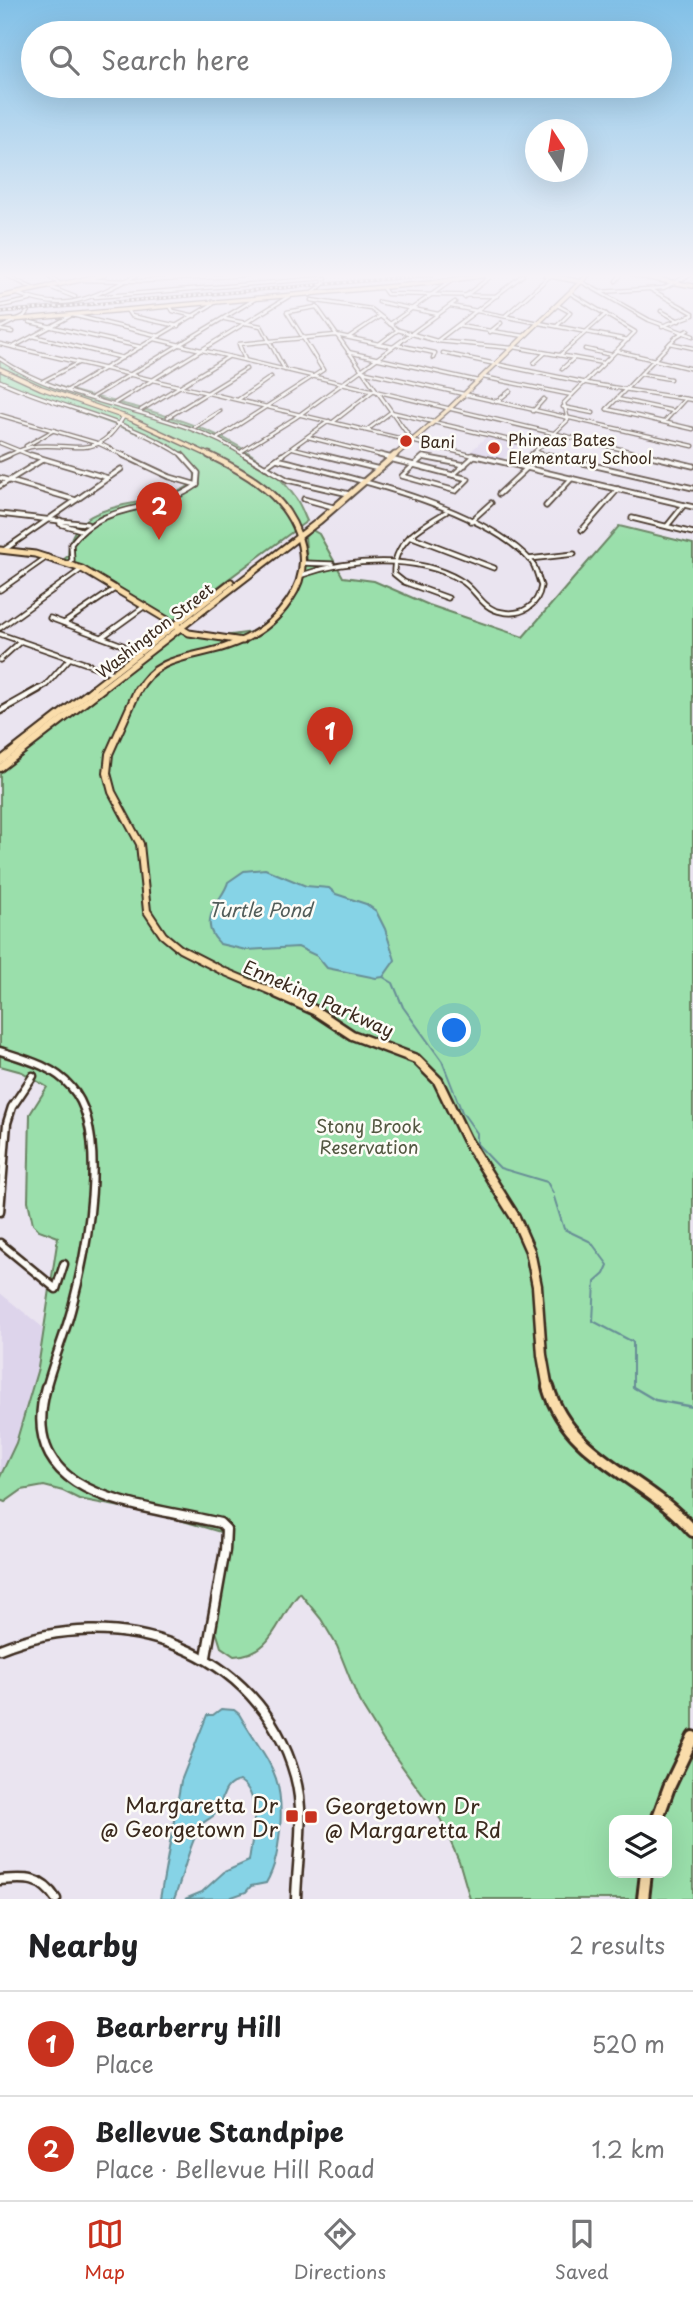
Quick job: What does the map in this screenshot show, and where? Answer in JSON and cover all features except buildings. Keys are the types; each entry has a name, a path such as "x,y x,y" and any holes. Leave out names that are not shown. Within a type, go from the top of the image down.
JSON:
{"main road":[{"name":"Washington Street","path":"0,761 141,652 287,546 299,534 311,529 450,408 496,364"},
{"path":"0,369 32,384 123,417 220,459 254,478 279,501 299,534"},
{"name":"Washington Street","path":"0,768 178,626 326,515"},
{"name":"Enneking Parkway","path":"299,534 302,575 292,597 277,617 266,628 244,641 175,660 152,671 140,686 108,753 108,781 140,843 144,899 148,915 161,934 212,965 309,1007 352,1035 407,1054 419,1060 438,1078 456,1120 505,1200 530,1248 540,1305 547,1386 562,1422 579,1442 607,1466 671,1506 693,1531"},
{"path":"287,546 300,547 303,561"},
{"path":"2,550 47,557 82,569 178,626 200,636 244,641"},
{"path":"659,1815 693,1737"},
{"path":"643,1899 645,1878"}],"street":[{"path":"7,364 68,390 195,427 242,451 283,477 349,494"},
{"path":"43,381 77,364"},
{"path":"81,364 693,507"},
{"path":"68,390 114,364"},
{"path":"93,397 150,364"},
{"path":"115,403 181,364"},
{"path":"141,410 216,364"},
{"path":"259,364 693,466"},
{"path":"282,364 285,370"},
{"path":"218,438 270,407 324,369 320,364"},
{"path":"357,364 412,440"},
{"path":"242,451 372,364"},
{"path":"402,364 572,396"},
{"path":"496,364 584,383 693,400"},
{"path":"562,369 568,364"},
{"path":"564,407 602,364"},
{"path":"651,364 607,410 693,429"},
{"path":"670,364 693,369"},
{"path":"168,418 246,369"},
{"path":"362,371 693,446"},
{"path":"641,374 670,379"},
{"path":"239,399 271,377"},
{"path":"0,381 29,395 110,421 172,448 194,465 199,476 197,485 178,496 112,513 88,525 71,544 72,560 68,564"},
{"path":"265,467 374,390"},
{"path":"496,402 510,391"},
{"path":"533,411 544,399"},
{"path":"617,399 673,411"},
{"path":"664,422 685,399"},
{"path":"564,407 593,413"},
{"path":"564,407 568,419"},
{"path":"195,427 220,411"},
{"path":"367,430 391,412 518,442"},
{"path":"0,415 100,444 170,477 197,485"},
{"path":"110,421 123,417"},
{"path":"21,449 49,446 84,449 100,444 116,434 123,417"},
{"path":"519,466 568,419"},
{"path":"0,459 54,430"},
{"path":"308,436 414,465 468,479 456,491 402,476 414,465 427,457 465,465"},
{"path":"0,443 21,449 42,460 108,478"},
{"path":"293,448 379,469"},
{"path":"535,452 693,488"},
{"path":"453,475 474,456"},
{"path":"277,459 364,481 471,521 502,536 529,559 541,576 540,596 528,609 509,613 485,606 469,586 455,577 423,568 303,561"},
{"path":"0,486 42,460"},
{"path":"499,494 527,468"},
{"path":"2,550 121,469"},
{"path":"430,485 442,472"},
{"path":"0,478 76,500"},
{"path":"546,506 572,478"},
{"path":"582,530 618,489"},
{"path":"304,499 334,507"},
{"path":"471,521 491,503"},
{"path":"667,526 684,505"},
{"path":"446,512 410,536 397,549 392,565 398,579 448,598"},
{"path":"2,516 88,525"},
{"path":"632,518 693,533"},
{"path":"60,520 60,524 81,530"},
{"path":"410,536 494,568"},
{"path":"529,559 575,554"},
{"path":"0,590 47,557"},
{"path":"302,575 335,565 353,564"},
{"path":"0,628 82,569"},
{"path":"64,623 116,588"},
{"path":"102,637 145,606"},
{"path":"50,618 141,652"},
{"path":"0,634 113,673"},
{"path":"0,660 21,641"},
{"path":"0,711 46,685 70,658"},
{"path":"0,1051 27,1057 52,1070 72,1087 85,1107 91,1125 91,1183 81,1273 68,1325 42,1396 40,1420 45,1448 61,1472 75,1485 118,1499 220,1522 226,1529 225,1550 206,1657"},
{"path":"0,1212 3,1124 33,1076"},
{"path":"0,1243 56,1289 64,1264"},
{"path":"0,1648 62,1631 121,1632 206,1657 232,1677 279,1735 296,1780 300,1823 296,1899"},
{"path":"0,1880 35,1877 50,1887 56,1899"}],"shaded area":[{"name":"Phineas Bates Elementary School","path":"487,436 519,444 502,460 469,453"},
{"path":"0,1293 46,1330 16,1443 0,1477"}],"green space":[{"path":"0,364 9,364 49,383 157,413 209,432 257,458 278,476 297,500 307,521 173,620 106,580 63,560 68,556 73,535 84,521 119,506 160,498 179,491 194,482 191,464 165,443 0,381"},
{"name":"Stony Brook Reservation","path":"619,526 693,544 693,1899 470,1899 459,1861 441,1820 383,1740 359,1701 337,1646 321,1619 300,1593 267,1642 248,1654 234,1656 221,1647 215,1628 227,1534 163,1515 79,1499 44,1486 22,1490 5,1502 0,1500 0,1477 16,1443 38,1368 58,1237 39,1230 33,1224 28,1201 30,1114 47,1087 22,1072 0,1066 0,772 185,627 188,631 224,636 260,631 287,604 307,561 305,537 312,530 319,534 343,577 374,581 429,605 523,637"}],"water":[{"name":"Turtle Pond","path":"265,869 306,886 329,888 336,894 366,904 376,911 395,960 383,977 327,968 317,956 298,947 246,950 220,944 210,928 210,920 228,882 244,871"},
{"path":"221,1709 234,1710 239,1714 272,1768 280,1794 281,1810 274,1864 266,1883 251,1886 246,1892 229,1898 185,1899 202,1892 224,1872 249,1861 254,1807 252,1796 240,1781 226,1789 216,1813 201,1825 174,1899 160,1899 181,1781 207,1715 213,1715"}],"waterway":[{"path":"383,977 393,983 403,1007 442,1061 462,1112 477,1133 477,1144 500,1168 547,1182 553,1193"},
{"path":"554,1197 564,1229 591,1242 608,1265 604,1274 595,1282 593,1321 633,1342 633,1387"},
{"path":"633,1387 655,1400 693,1407"}],"place":[{"name":"Bani","path":"406,441"},
{"name":"Phineas Bates Elementary School","path":"494,448"},
{"name":"Bellevue Standpipe","path":"159,540"},
{"name":"Bearberry Hill","path":"330,765"},
{"name":"Margaretta Dr @ Georgetown Dr","path":"292,1816"},
{"name":"Georgetown Dr @ Margaretta Rd","path":"311,1817"}]}
